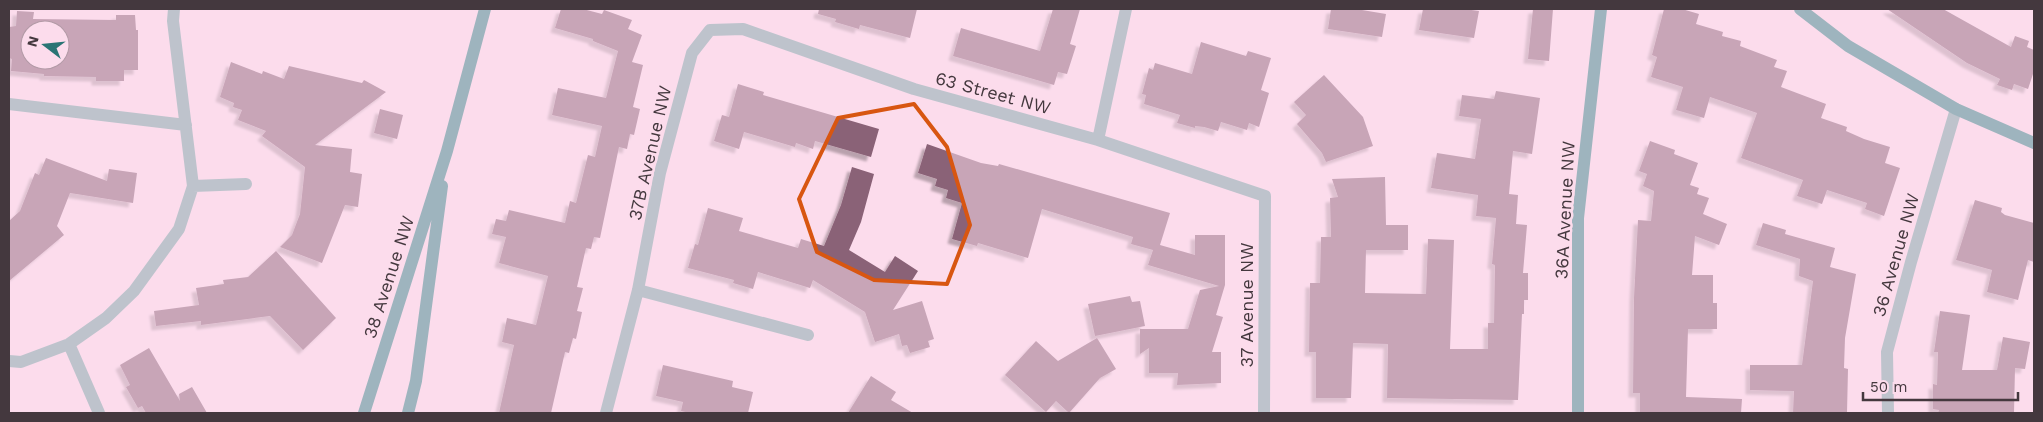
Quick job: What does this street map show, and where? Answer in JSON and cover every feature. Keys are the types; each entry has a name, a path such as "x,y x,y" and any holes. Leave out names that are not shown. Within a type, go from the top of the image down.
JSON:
{"street":[{"path":"9,361 21,362 70,344 106,318 134,291 179,229 193,186 173,21 174,9"},
{"name":"38 Avenue NW","path":"364,413 447,152 485,9"},
{"path":"1098,140 1126,9"},
{"name":"36A Avenue NW","path":"1578,413 1578,218 1601,9"},
{"path":"1800,9 1848,46 1956,109 2034,143"},
{"name":"63 Street NW","path":"710,30 743,29 914,89 1098,140 1265,196"},
{"name":"37B Avenue NW","path":"606,413 638,290 660,173 692,53 710,30"},
{"path":"9,104 186,125"},
{"name":"36 Avenue NW","path":"1888,413 1888,352 1911,262 1956,109"},
{"name":"38 Avenue NW","path":"408,413 416,381 447,152"},
{"path":"193,186 246,184"},
{"name":"37 Avenue NW","path":"1264,413 1265,196"},
{"path":"638,290 808,335"},
{"path":"70,344 99,413"}],"highlighted area":[{"path":"914,104 947,147 970,225 947,284 874,280 817,252 799,199 838,118"}],"building":[{"path":"561,9 583,9 602,14 604,10 632,20 628,29 642,35 632,62 643,65 633,107 640,109 634,135 630,134 627,149 619,147 600,238 594,237 591,249 586,248 577,287 583,288 577,311 582,312 576,339 573,338 569,353 565,352 551,413 499,413 514,345 502,342 507,318 536,325 548,276 499,263 506,237 492,234 496,219 506,221 509,210 565,223 570,201 576,203 588,155 595,157 602,126 552,115 558,88 606,98 618,51 593,41 593,39 555,28"},
{"path":"819,9 917,9 910,38 860,25 859,29 835,22 836,19 818,14"},
{"path":"1053,9 1080,9 1070,44 1076,46 1067,74 1058,72 1054,85 953,56 961,28 1040,51"},
{"path":"1331,9 1356,9 1386,14 1382,37 1328,29"},
{"path":"1423,9 1479,11 1474,38 1419,30"},
{"path":"1533,9 1553,9 1549,61 1528,59"},
{"path":"1664,9 1682,9 1699,14 1696,24 1723,32 1722,36 1741,41 1740,46 1777,60 1774,67 1787,71 1781,87 1826,104 1821,118 1847,127 1846,131 1864,139 1890,147 1885,163 1900,168 1884,216 1865,209 1867,203 1827,190 1822,204 1797,196 1803,180 1741,158 1757,113 1710,97 1704,118 1676,110 1683,87 1651,77 1657,57 1652,55"},
{"path":"1887,9 1943,9 2011,47 2015,36 2029,41 2027,47 2034,50 2034,71 2028,89 2014,84 2012,90 1997,85 2000,79 1967,63"},
{"path":"17,11 34,12 33,19 116,20 116,15 135,15 136,30 138,30 138,70 124,70 124,81 96,81 96,77 44,76 44,74 11,71 12,59 9,58 9,27 16,26"},
{"path":"1201,42 1246,56 1248,51 1271,58 1261,90 1269,93 1259,127 1249,123 1247,130 1221,122 1218,131 1204,127 1195,126 1195,128 1177,123 1180,115 1144,104 1146,95 1142,94 1149,68 1153,70 1155,63 1192,74"},
{"path":"231,62 262,74 263,71 284,79 289,66 362,83 364,80 386,92 315,145 352,149 350,172 362,174 358,207 345,205 322,263 280,247 292,235 300,214 305,167 262,136 266,131 238,120 242,110 233,107 234,103 220,97"},
{"path":"1324,75 1363,117 1373,146 1326,162 1322,153 1297,124 1306,115 1294,102"},
{"path":"738,84 764,92 763,95 879,129 871,157 815,141 813,149 796,143 795,147 744,132 739,149 714,141 722,115 729,117"},
{"path":"1496,91 1540,98 1532,154 1513,151 1509,194 1518,195 1516,224 1527,225 1523,273 1528,273 1528,300 1524,300 1524,314 1522,314 1518,400 1387,398 1388,344 1353,343 1351,398 1316,398 1316,352 1309,352 1310,283 1320,283 1321,237 1331,237 1330,198 1338,197 1332,179 1385,177 1386,225 1408,225 1408,250 1366,250 1365,293 1426,294 1428,239 1454,240 1450,349 1488,349 1488,323 1494,323 1495,265 1492,264 1496,218 1476,216 1478,195 1431,188 1437,153 1475,159 1481,119 1459,116 1462,95 1494,99"},
{"path":"380,109 403,115 397,139 374,133"},
{"path":"1650,141 1675,150 1674,154 1698,163 1690,185 1699,188 1697,194 1709,198 1703,214 1727,224 1719,245 1695,236 1692,275 1713,275 1713,303 1717,303 1717,329 1688,329 1686,397 1742,399 1741,413 1640,413 1640,393 1633,393 1634,298 1638,220 1651,221 1654,191 1643,186 1647,174 1639,171"},
{"path":"927,144 981,163 998,166 999,164 1170,213 1160,245 1195,255 1195,235 1225,235 1225,285 1216,315 1223,317 1212,352 1221,352 1221,383 1177,385 1178,373 1149,373 1149,348 1140,354 1140,329 1188,329 1200,290 1219,286 1148,265 1153,250 1131,244 1133,237 1042,209 1028,258 978,243 977,246 952,239 962,203 946,198 948,190 935,186 937,179 918,173"},
{"path":"46,158 107,181 109,169 137,173 133,203 70,193 57,226 64,235 9,281 9,221 20,211 35,173 39,175"},
{"path":"852,167 874,174 861,222 849,250 885,272 895,256 918,271 893,310 922,301 934,339 928,341 930,347 910,353 907,345 902,346 899,334 875,342 865,312 813,280 810,288 758,272 753,289 733,283 734,280 688,268 695,244 698,245 708,208 743,218 739,231 798,248 801,239 824,246 841,205"},
{"path":"1975,200 2002,208 2001,212 2005,215 2034,223 2034,262 2028,260 2018,300 1987,292 1992,270 1956,260"},
{"path":"1763,223 1786,230 1785,234 1835,248 1830,267 1856,274 1845,338 1844,368 1848,369 1847,413 1793,413 1794,391 1750,390 1750,365 1802,365 1813,281 1799,276 1800,259 1756,245"},
{"path":"276,251 336,318 303,350 270,316 201,325 201,321 156,326 154,311 199,305 196,288 224,284 223,280 248,277"},
{"path":"1130,296 1132,302 1140,301 1145,326 1095,336 1088,304"},
{"path":"1940,311 1970,315 1962,370 1997,370 2003,337 2030,342 2025,369 2015,368 2014,413 1938,413 1939,410 1933,409 1933,384 1937,385 1938,352 1934,352"},
{"path":"1097,338 1116,369 1100,378 1069,413 1056,401 1046,412 1005,375 1036,341 1058,361"},
{"path":"149,348 180,401 179,394 192,387 207,413 146,413 142,406 138,408 126,387 130,385 120,365"},
{"path":"663,365 733,381 732,387 753,392 748,413 690,413 681,411 683,402 656,396"},
{"path":"871,376 896,392 891,400 913,413 848,413"}]}
